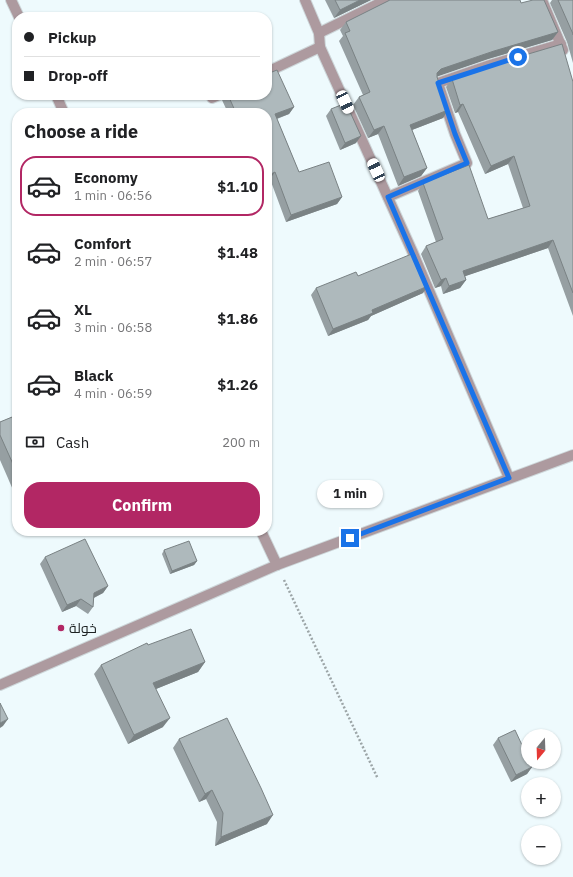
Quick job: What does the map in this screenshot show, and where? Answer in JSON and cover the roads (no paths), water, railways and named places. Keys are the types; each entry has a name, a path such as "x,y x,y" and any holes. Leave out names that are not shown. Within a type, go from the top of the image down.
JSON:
{"street":[{"path":"11,0 17,12"},
{"path":"304,0 318,33 320,47 388,197 509,478"},
{"path":"542,0 561,44 565,59"},
{"path":"318,33 384,1"},
{"path":"388,197 467,163 455,134 438,83 490,65 561,44"},
{"path":"272,70 320,47"},
{"path":"0,685 277,565 573,455"},
{"path":"263,536 277,565"}],"place":[{"name":"خولة","path":"61,628"}]}
